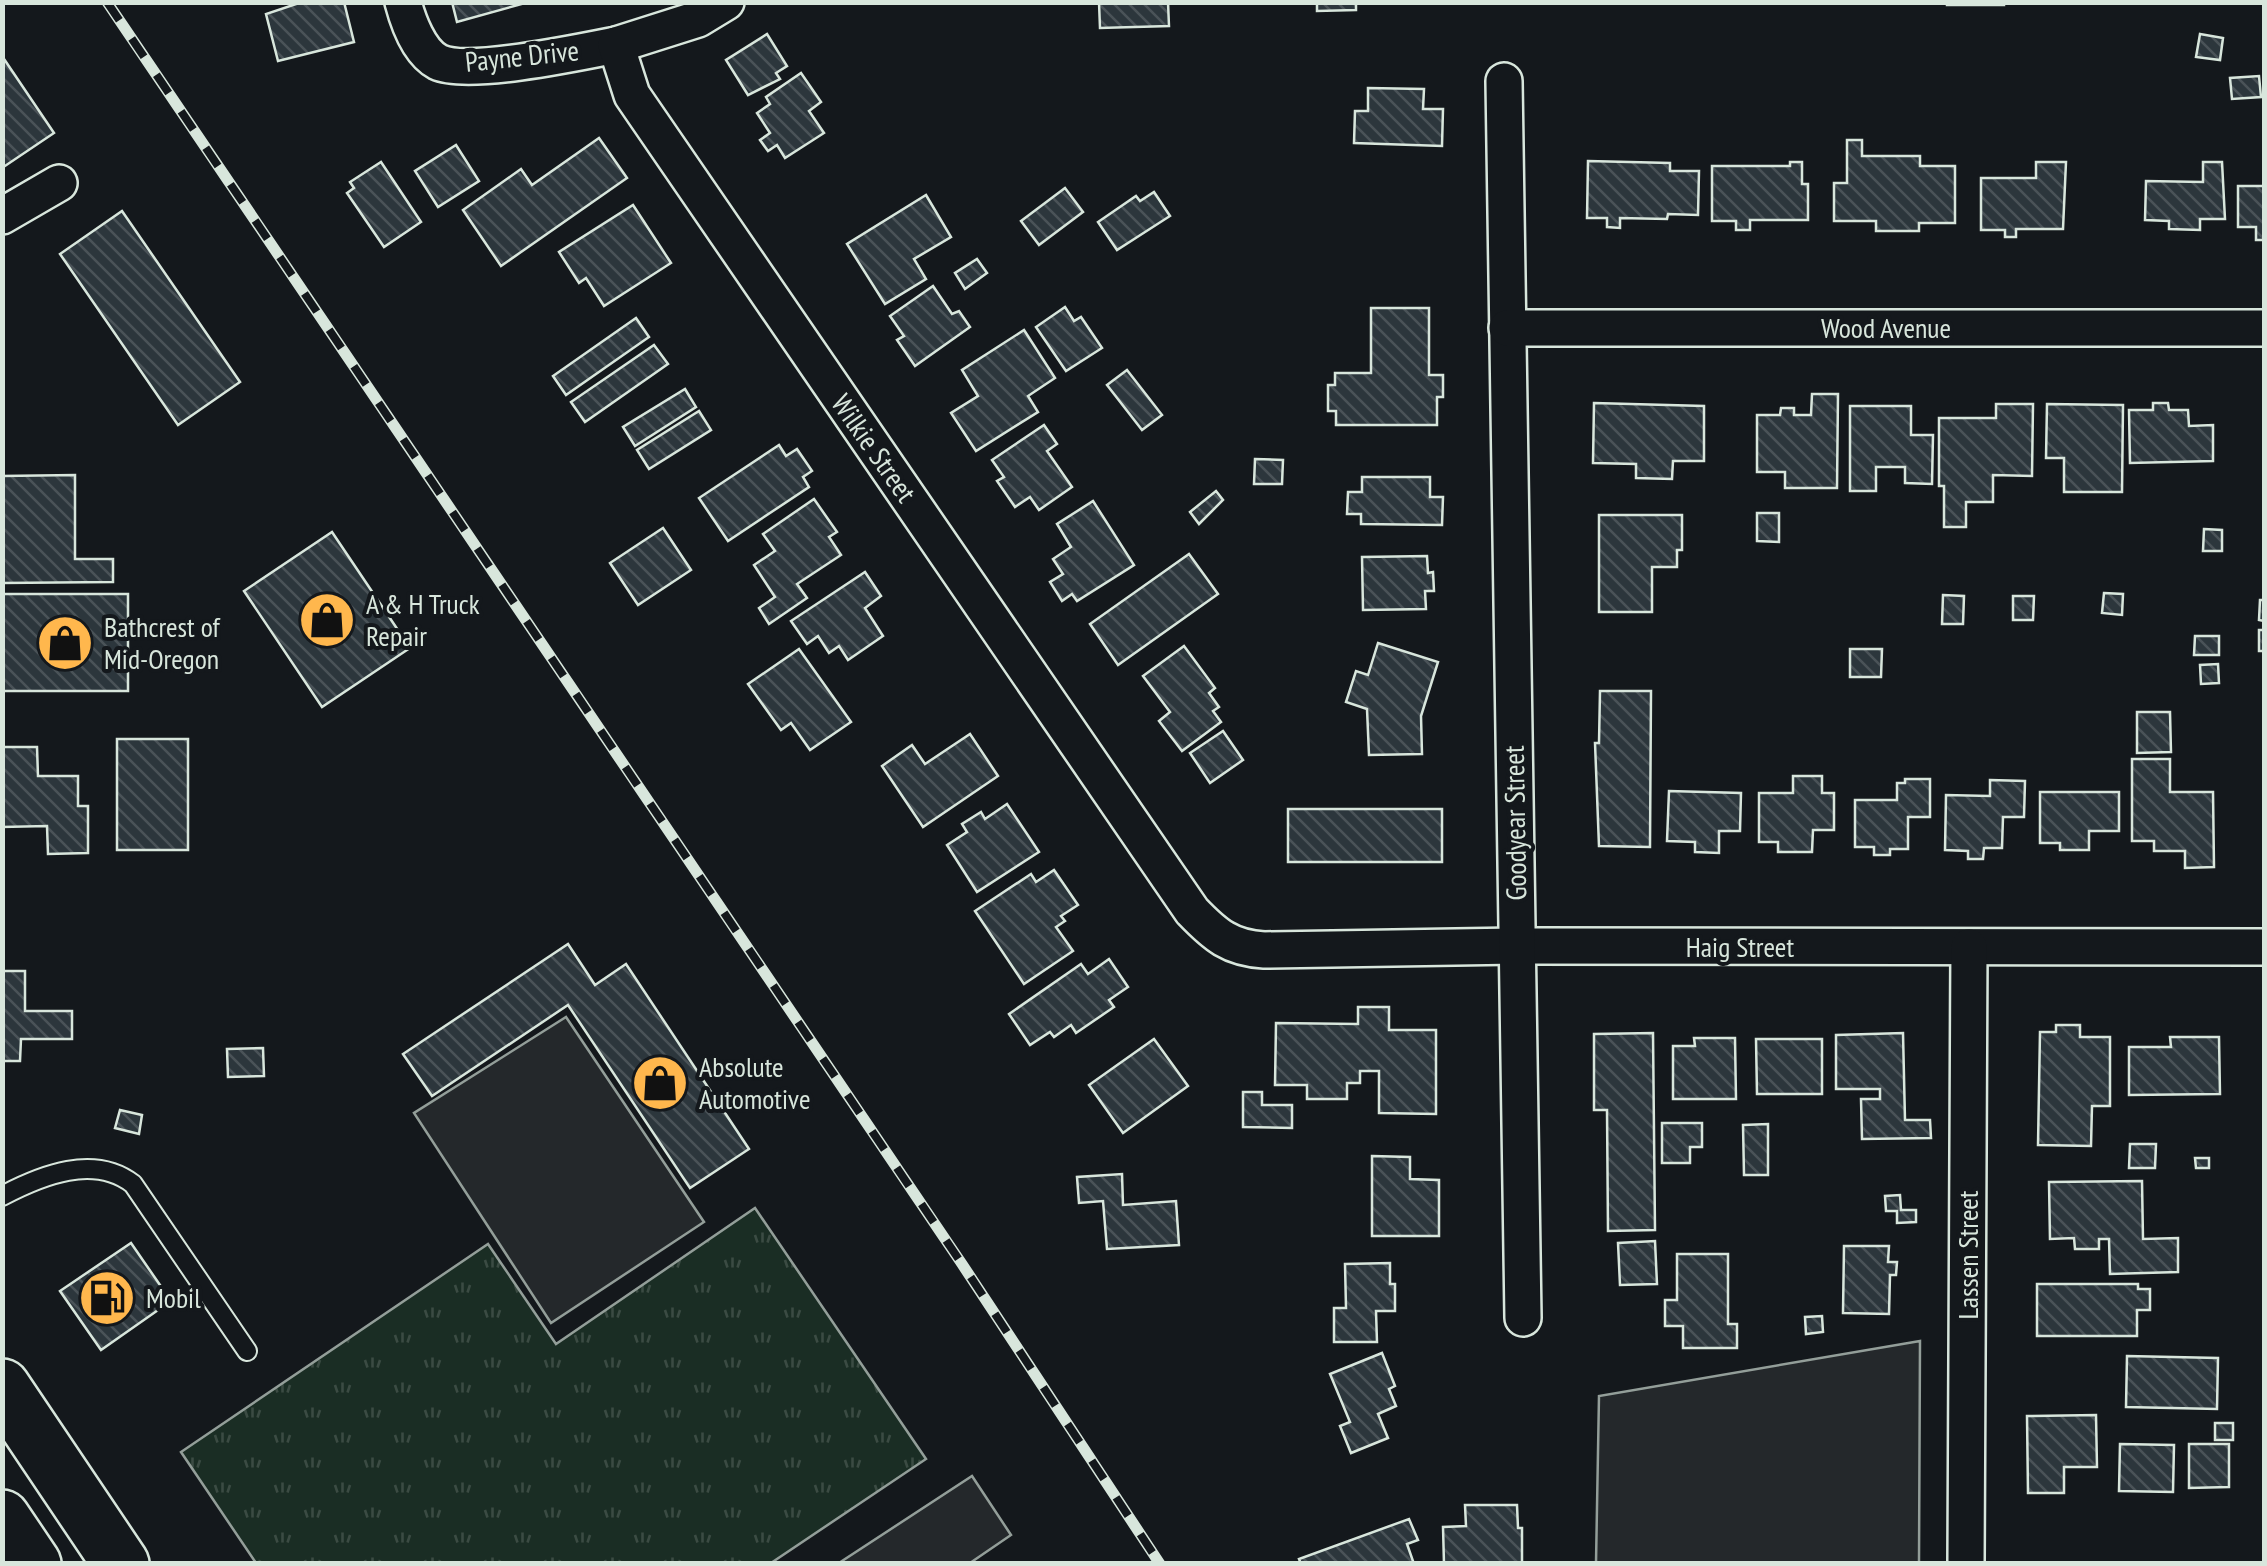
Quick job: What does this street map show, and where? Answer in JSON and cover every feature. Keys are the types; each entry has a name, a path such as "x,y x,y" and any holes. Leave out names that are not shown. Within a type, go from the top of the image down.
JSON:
{"main road":[{"path":"2,1387 120,1564"},
{"path":"2,1518 33,1564"}],"street":[{"name":"Payne Drive","path":"403,2 420,43 438,62 471,66 616,45"},
{"path":"616,45 698,19 726,2"},
{"name":"Wilkie Street","path":"616,45 632,95 1192,911 1218,938"},
{"name":"Goodyear Street","path":"1504,81 1523,1318"},
{"path":"2,216 59,183"},
{"name":"Wood Avenue","path":"1507,328 2264,328"},
{"name":"Haig Street","path":"1218,938 1244,949 1264,950 1517,946 2264,947"},
{"name":"Lassen Street","path":"1966,1564 1970,947"}],"lane":[{"path":"2,1196 76,1169 108,1168 121,1175 133,1184 246,1351"}],"green space":[{"path":"755,1208 926,1459 771,1563 256,1563 181,1452 488,1244 556,1344"}],"shaded area":[{"path":"566,1017 704,1222 551,1323 414,1113"},
{"path":"1920,1341 1919,1563 1596,1563 1599,1396"},
{"path":"972,1476 1011,1535 970,1563 839,1563"}],"building":[{"path":"302,2 344,2 354,42 278,61 266,14"},
{"path":"452,2 525,2 525,3 457,22"},
{"path":"1099,2 1168,2 1169,26 1100,28"},
{"path":"1317,2 1356,2 1356,10 1317,11"},
{"path":"2004,2 2004,5 1947,5"},
{"path":"767,34 787,66 776,73 780,79 748,95 726,60"},
{"path":"2200,34 2223,38 2220,60 2196,57"},
{"path":"2,56 54,133 2,168"},
{"path":"801,73 821,102 809,111 824,133 785,158 777,145 768,151 760,140 770,133 757,113 770,104 766,97"},
{"path":"2259,76 2261,97 2232,99 2230,78"},
{"path":"1368,88 1424,89 1423,109 1443,109 1442,146 1354,143 1355,111 1368,111"},
{"path":"599,138 627,178 501,266 463,210 521,169 532,185"},
{"path":"1847,140 1862,140 1862,156 1920,156 1920,166 1955,166 1955,223 1919,223 1919,231 1876,231 1876,221 1834,221 1834,183 1847,183"},
{"path":"456,145 479,181 438,207 415,171"},
{"path":"1588,161 1670,163 1670,171 1699,171 1698,215 1620,218 1620,228 1607,227 1607,218 1587,218"},
{"path":"381,162 421,222 384,247 347,193 354,188 350,182"},
{"path":"1790,162 1802,162 1802,184 1808,184 1808,220 1750,220 1750,230 1736,230 1736,221 1712,221 1712,166 1790,166"},
{"path":"2036,162 2066,162 2063,229 2016,229 2016,237 2005,237 2005,230 1981,230 1981,178 2036,178"},
{"path":"2203,162 2222,162 2225,219 2200,219 2200,230 2169,229 2169,221 2145,220 2146,181 2203,182"},
{"path":"2238,186 2264,186 2264,240 2256,240 2256,227 2238,227"},
{"path":"1065,188 1083,212 1039,245 1021,221"},
{"path":"1154,192 1170,216 1117,250 1098,222 1136,196 1140,201"},
{"path":"926,195 951,237 914,259 926,279 885,304 847,244"},
{"path":"633,205 671,263 604,306 586,278 579,283 559,252"},
{"path":"122,211 240,382 178,425 60,254"},
{"path":"977,259 987,273 965,289 955,273"},
{"path":"933,286 952,314 959,311 970,327 915,366 897,340 904,336 890,316"},
{"path":"1065,307 1074,321 1081,317 1102,348 1066,371 1036,327"},
{"path":"1371,308 1429,308 1429,375 1443,375 1443,397 1437,397 1437,425 1336,425 1336,411 1328,411 1328,385 1335,385 1335,373 1371,373"},
{"path":"636,318 649,337 566,395 553,376"},
{"path":"1024,330 1055,378 1028,396 1038,412 976,451 951,413 978,396 962,370"},
{"path":"654,345 668,364 585,422 571,402"},
{"path":"1127,370 1162,415 1142,430 1107,385"},
{"path":"685,389 696,407 635,446 623,427"},
{"path":"1812,394 1838,394 1837,488 1785,488 1785,472 1757,472 1757,415 1780,415 1781,408 1794,408 1794,415 1811,415"},
{"path":"1594,403 1704,406 1704,461 1673,461 1672,479 1636,478 1636,464 1593,463"},
{"path":"2153,403 2168,403 2169,410 2188,410 2189,426 2213,425 2213,461 2130,463 2129,410 2153,410"},
{"path":"1996,404 2033,404 2032,476 1993,475 1993,502 1966,502 1966,527 1944,527 1944,486 1939,486 1939,418 1996,418"},
{"path":"2047,404 2123,405 2122,492 2064,492 2064,458 2046,458"},
{"path":"1850,406 1911,406 1911,435 1933,435 1932,484 1905,483 1905,467 1876,467 1876,491 1850,491"},
{"path":"699,411 711,430 649,469 637,450"},
{"path":"1044,425 1057,444 1047,451 1072,487 1039,510 1030,497 1015,507 997,481 1004,477 992,460"},
{"path":"779,445 786,456 797,449 812,471 803,477 809,487 728,541 699,498"},
{"path":"1255,459 1283,460 1282,484 1254,484"},
{"path":"75,475 75,559 113,559 113,582 2,583 2,476"},
{"path":"1362,477 1430,477 1430,497 1443,497 1442,525 1361,524 1361,514 1347,514 1348,492 1362,492"},
{"path":"1216,491 1223,500 1199,524 1190,512"},
{"path":"814,499 837,532 829,537 841,555 797,584 807,598 769,624 759,608 775,597 754,565 775,551 763,534"},
{"path":"1093,501 1134,565 1077,601 1072,594 1062,601 1050,582 1063,574 1053,559 1071,547 1057,524"},
{"path":"1757,513 1779,513 1779,542 1757,541"},
{"path":"1599,515 1682,515 1682,550 1677,550 1677,567 1652,567 1652,612 1599,612"},
{"path":"663,528 691,570 638,605 610,563"},
{"path":"2204,529 2222,530 2222,551 2203,551"},
{"name":"A & H Truck Repair","path":"332,532 410,648 322,707 244,591"},
{"path":"1189,554 1218,594 1118,665 1090,624"},
{"path":"1427,556 1434,591 1425,591 1426,609 1363,610 1362,557"},
{"path":"865,572 881,596 865,608 883,636 848,660 839,646 829,653 818,636 807,644 791,621"},
{"path":"2104,593 2123,594 2122,615 2102,613"},
{"name":"Bathcrest of Mid-Oregon","path":"2,594 128,594 128,691 2,691"},
{"path":"1943,595 1964,596 1963,624 1942,624"},
{"path":"2013,596 2034,596 2033,620 2013,620"},
{"path":"2260,600 2264,600 2264,621 2259,620"},
{"path":"2259,630 2264,630 2264,651 2259,651"},
{"path":"2195,636 2219,636 2219,655 2194,655"},
{"path":"1378,643 1438,662 1421,716 1422,754 1369,755 1367,709 1346,702 1356,671 1368,675"},
{"path":"1184,646 1215,688 1209,693 1219,707 1213,711 1221,722 1182,751 1159,721 1170,712 1143,676"},
{"path":"799,649 851,722 810,750 791,723 781,730 748,684"},
{"path":"1850,649 1882,649 1881,677 1850,677"},
{"path":"2218,664 2219,683 2201,684 2200,665"},
{"path":"1600,691 1651,691 1650,847 1599,846 1595,743 1599,743"},
{"path":"2137,712 2170,712 2171,752 2137,753"},
{"path":"1223,731 1243,760 1210,783 1190,753"},
{"path":"970,734 998,776 923,827 882,766 912,745 925,764"},
{"path":"117,739 188,739 188,850 117,850"},
{"path":"2,747 37,747 38,776 78,776 78,806 88,806 88,853 48,854 47,826 2,827"},
{"path":"2132,759 2170,759 2170,792 2213,792 2214,867 2185,868 2185,851 2154,851 2154,841 2132,841"},
{"path":"1793,776 1822,776 1822,793 1834,793 1834,830 1813,830 1812,852 1778,852 1778,842 1759,842 1759,793 1793,793"},
{"path":"1905,779 1930,779 1930,817 1908,817 1908,849 1890,849 1890,855 1874,855 1874,847 1855,847 1855,800 1897,800 1897,783 1905,783"},
{"path":"1990,780 2025,781 2024,817 2003,817 2002,848 1984,848 1983,859 1968,859 1968,851 1945,850 1946,795 1990,796"},
{"path":"1669,791 1741,793 1740,831 1719,831 1719,853 1695,852 1695,842 1667,841"},
{"path":"2040,792 2119,792 2119,831 2089,831 2089,850 2060,850 2060,843 2040,843"},
{"path":"1007,804 1039,852 977,892 947,845 967,832 962,824 981,812 985,819"},
{"path":"1288,809 1442,809 1442,862 1288,862"},
{"path":"1054,870 1078,905 1061,916 1065,921 1056,927 1073,951 1024,984 975,911 1031,874 1036,882"},
{"path":"568,944 595,985 626,964 749,1149 690,1188 568,1005 432,1096 403,1054"},
{"path":"1109,959 1128,987 1109,1000 1114,1007 1076,1033 1071,1025 1054,1037 1050,1032 1030,1045 1009,1014 1081,964 1088,974"},
{"path":"2,971 25,971 25,1011 72,1011 72,1039 21,1039 20,1061 2,1061"},
{"path":"1358,1007 1389,1007 1389,1030 1436,1030 1436,1114 1379,1113 1379,1071 1360,1071 1360,1083 1347,1083 1347,1099 1307,1099 1307,1085 1275,1085 1276,1023 1358,1024"},
{"path":"2056,1025 2080,1025 2080,1037 2110,1037 2110,1106 2092,1106 2091,1146 2038,1145 2040,1032 2056,1032"},
{"path":"1653,1033 1655,1230 1608,1231 1607,1110 1594,1110 1594,1034"},
{"path":"1903,1033 1905,1120 1930,1120 1931,1138 1862,1139 1861,1099 1880,1099 1880,1089 1836,1089 1836,1035"},
{"path":"2170,1037 2219,1037 2220,1094 2129,1095 2129,1047 2171,1047"},
{"path":"1694,1038 1735,1038 1736,1099 1673,1099 1673,1046 1695,1046"},
{"path":"1154,1039 1188,1086 1123,1133 1089,1085"},
{"path":"1756,1039 1822,1039 1822,1094 1757,1094"},
{"path":"263,1048 264,1076 228,1077 227,1049"},
{"path":"1243,1092 1262,1092 1262,1105 1292,1105 1292,1128 1243,1127"},
{"path":"120,1110 142,1115 139,1134 115,1128"},
{"path":"1662,1123 1702,1123 1702,1147 1690,1147 1690,1163 1662,1163"},
{"path":"1768,1124 1768,1175 1744,1175 1743,1125"},
{"path":"2130,1144 2156,1144 2155,1168 2129,1168"},
{"path":"1372,1156 1410,1157 1410,1179 1439,1180 1439,1236 1372,1236"},
{"path":"2195,1158 2209,1158 2209,1168 2196,1168"},
{"path":"1122,1174 1123,1205 1176,1201 1179,1245 1107,1249 1103,1201 1079,1203 1077,1177"},
{"path":"2142,1181 2143,1239 2178,1238 2178,1272 2110,1274 2109,1239 2099,1239 2099,1249 2075,1249 2074,1238 2050,1239 2049,1182"},
{"path":"1900,1195 1901,1210 1916,1210 1916,1222 1897,1223 1897,1211 1886,1211 1885,1196"},
{"path":"1655,1241 1657,1284 1620,1285 1618,1243"},
{"path":"131,1243 171,1301 101,1350 60,1291"},
{"path":"1844,1246 1889,1246 1888,1262 1897,1262 1896,1275 1890,1275 1889,1314 1843,1313"},
{"path":"1677,1254 1728,1254 1728,1324 1737,1324 1737,1348 1683,1348 1683,1326 1665,1326 1665,1300 1677,1300"},
{"path":"1390,1263 1395,1311 1376,1311 1377,1342 1334,1342 1334,1308 1346,1308 1345,1264"},
{"path":"2037,1284 2138,1284 2138,1289 2150,1289 2150,1310 2137,1310 2137,1336 2037,1336"},
{"path":"1822,1316 1823,1332 1806,1334 1805,1317"},
{"path":"1382,1353 1395,1386 1389,1389 1396,1406 1378,1414 1388,1438 1351,1453 1340,1426 1350,1422 1330,1374"},
{"path":"2127,1356 2218,1358 2217,1409 2126,1407"},
{"path":"2096,1415 2097,1467 2064,1467 2064,1493 2028,1493 2027,1416"},
{"path":"2215,1423 2233,1423 2233,1440 2215,1440"},
{"path":"2120,1444 2174,1445 2173,1492 2119,1491"},
{"path":"2189,1444 2229,1444 2229,1487 2189,1488"},
{"path":"1465,1505 1517,1505 1518,1528 1522,1528 1522,1564 1444,1564 1443,1527 1466,1526"},
{"path":"1409,1519 1418,1540 1407,1544 1414,1564 1301,1564 1299,1559"}],"railway":[{"path":"107,2 962,1264 1160,1564"}],"place":[{"name":"A & H Truck Repair","path":"327,620"},
{"name":"Bathcrest of Mid-Oregon","path":"65,643"},
{"name":"Absolute Automotive","path":"660,1083"},
{"name":"Mobil","path":"107,1298"}]}
